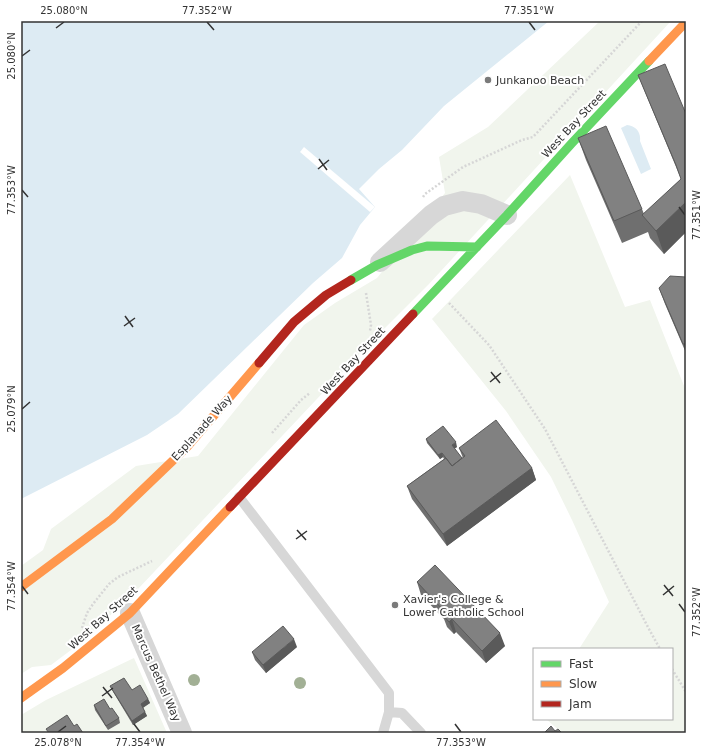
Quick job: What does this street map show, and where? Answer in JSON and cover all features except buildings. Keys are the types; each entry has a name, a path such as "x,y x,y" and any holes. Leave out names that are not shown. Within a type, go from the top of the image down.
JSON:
{"main road":[{"name":"West Bay Street","path":"21,698 88,650 130,613 477,247 686,22"},
{"name":"Esplanade Way","path":"21,587 112,519 186,448 294,322 326,296 370,269 412,250 427,246 477,247"}],"street":[{"name":"Esplanade Way","path":"370,269 431,215 444,206 463,200 481,204 507,215"},
{"name":"Marcus Bethel Way","path":"130,613 182,733"}],"lane":[{"path":"240,497 389,693 389,712 382,733"},
{"path":"389,712 402,713 421,733"}],"path":[{"path":"420,200 426,194 464,167 533,136 642,21"},
{"path":"370,269 370,333"},
{"path":"436,290 489,345 545,429 592,523 659,648"},
{"path":"270,438 275,429 312,391"},
{"path":"82,628 87,613 109,584 118,577 154,560"},
{"path":"673,671 686,692"}],"shaded area":[{"path":"21,21 549,21 444,106 402,150 379,169 359,189 375,207 360,225 342,258 313,283 178,414 147,435 21,499"},
{"path":"600,21 671,21 429,284 365,348 138,589 83,641 51,665 32,667 21,674 21,566 43,550 51,529 136,466 198,456 304,325 335,303 377,278 445,193 439,157 488,127"},
{"path":"627,125 635,128 639,132 640,141 651,169 641,174 621,128"},
{"path":"570,175 625,307 650,300 686,391 686,733 562,733 547,720 673,720 673,648 580,648 609,602 551,477 506,411 432,319"},
{"path":"134,658 167,733 21,733 21,715 46,700"}],"pier":[{"path":"304,147 375,207 370,212 300,152"}],"traffic: fast":[{"path":"413,314 507,215 649,61"},
{"path":"351,280 377,265 412,250 427,246 477,247"}],"traffic: slow":[{"path":"649,61 686,22"},
{"path":"21,587 112,519 186,448 259,363"},
{"path":"21,698 63,668 130,613 230,507"}],"traffic: jam":[{"path":"259,363 294,322 326,295 351,280"},
{"path":"230,507 413,314"}],"place":[{"name":"Junkanoo Beach","path":"488,80"},
{"name":"Xavier's College & Lower Catholic School","path":"395,605"}]}
